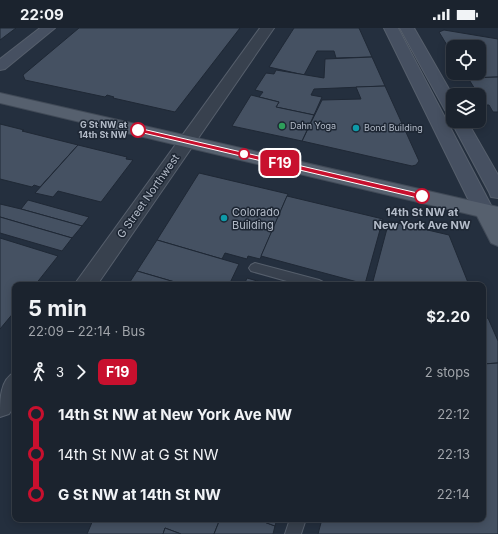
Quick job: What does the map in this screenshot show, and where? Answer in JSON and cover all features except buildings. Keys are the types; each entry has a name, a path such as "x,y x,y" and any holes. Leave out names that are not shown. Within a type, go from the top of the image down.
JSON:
{"main road":[{"path":"0,66 48,28"},
{"path":"391,28 491,212 498,238"},
{"path":"407,28 446,98"},
{"path":"0,98 491,212"},
{"path":"463,128 498,192"}],"street":[{"name":"G Street Northwest","path":"87,282 267,28"},
{"path":"0,405 12,388"}],"lane":[{"path":"256,268 308,282"},
{"path":"294,534 297,522"}],"bus line":[{"name":"F19","path":"138,130 422,196"}],"place":[{"name":"Dahn Yoga","path":"282,126"},
{"name":"Bond Building","path":"356,128"},
{"name":"G St NW at 14th St NW","path":"138,130"},
{"name":"14th St NW at New York Ave NW","path":"422,196"},
{"name":"Colorado Building","path":"224,218"}]}
